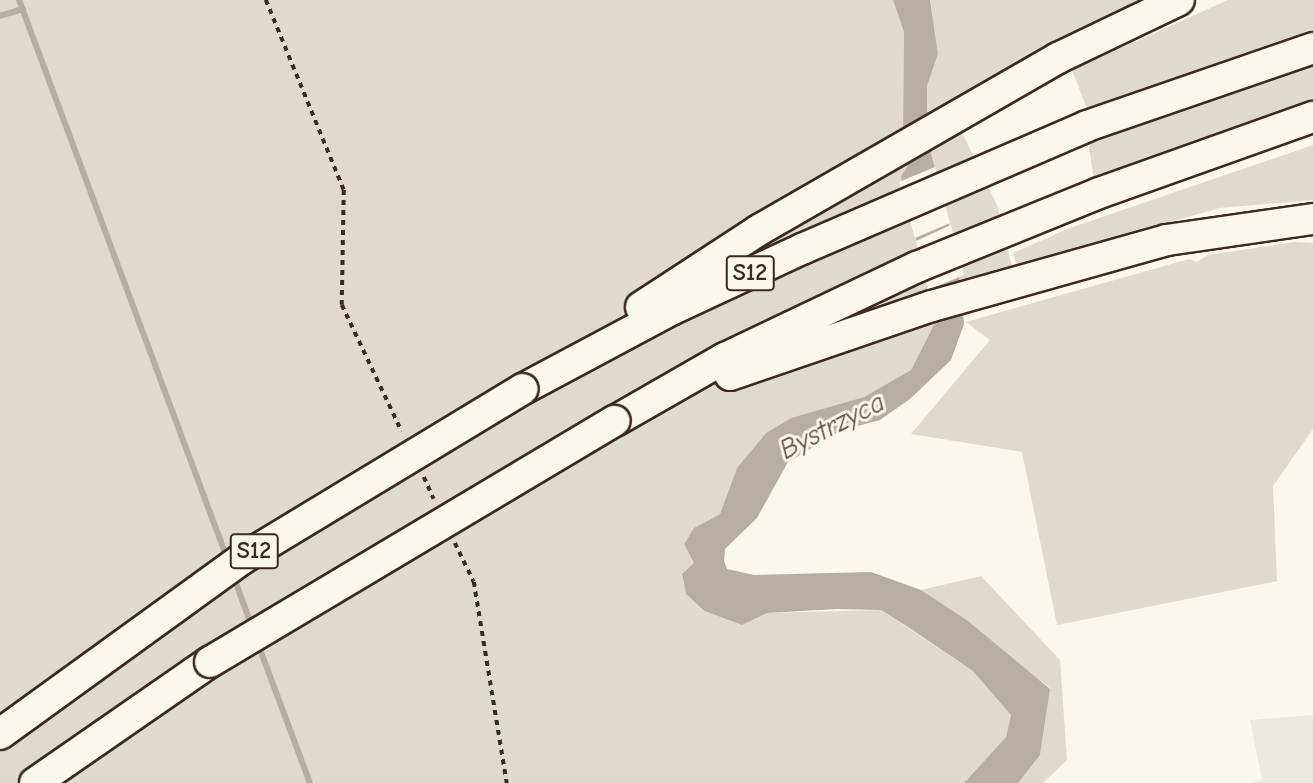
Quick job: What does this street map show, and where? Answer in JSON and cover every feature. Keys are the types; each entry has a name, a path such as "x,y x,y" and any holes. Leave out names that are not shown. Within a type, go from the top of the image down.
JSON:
{"highway":[{"path":"523,389 759,230 1087,42 1180,0"},
{"name":"S12","path":"0,734 242,559 523,389 671,310 1087,127 1313,48"},
{"name":"S12","path":"35,783 210,662 615,421 829,307 1003,231 1313,117"},
{"path":"615,421 772,359 1016,284 1187,236 1313,219"}],"path":[{"path":"267,0 344,190 342,305 408,443"},
{"path":"420,469 438,506"},
{"path":"450,532 474,582 507,783"}],"shaded area":[{"path":"0,0 893,0 904,32 903,134 914,155 918,235 936,321 911,370 864,397 791,418 766,433 737,468 720,514 694,528 684,544 694,563 682,574 686,594 703,611 742,625 767,613 881,610 973,671 1011,715 1006,737 964,783 0,783"},
{"path":"930,0 1142,0 948,104 997,205 1012,267 966,304 927,137 927,86 938,54"},
{"path":"1228,0 1313,0 1313,29 1087,109 1072,70"},
{"path":"1313,63 1313,104 1094,180 1088,140"},
{"path":"1313,145 1313,200 1219,208 1017,266 1013,253 1067,229"},
{"path":"1295,242 1313,243 1313,429 1273,486 1277,581 1057,625 1022,452 911,434 990,340 966,322 1189,259 1197,262 1208,255"},
{"path":"981,576 1060,660 1067,760 1043,783 1018,783 1040,755 1050,688 921,590"},
{"path":"1313,715 1313,783 1250,783 1262,780 1250,720"}],"water":[{"name":"Bystrzyca","path":"893,0 930,0 938,54 927,86 927,137 958,262 964,324 951,360 910,399 880,420 842,430 788,462 757,518 725,549 724,561 727,569 754,575 871,572 921,590 968,621 1050,689 1040,755 1018,783 964,783 1006,737 1011,715 973,671 881,610 837,609 767,613 742,625 704,611 686,594 682,574 694,563 684,544 694,528 720,514 737,468 766,433 791,418 864,397 911,370 936,321 901,177 914,155 903,134 904,32"}],"pier":[{"path":"935,167 950,223 915,238 899,182"},
{"path":"951,225 964,275 928,290 916,241"}],"waterway":[{"path":"19,0 227,558"},
{"path":"0,16 23,9"},
{"path":"233,575 252,627"},
{"path":"258,644 310,783"}]}
